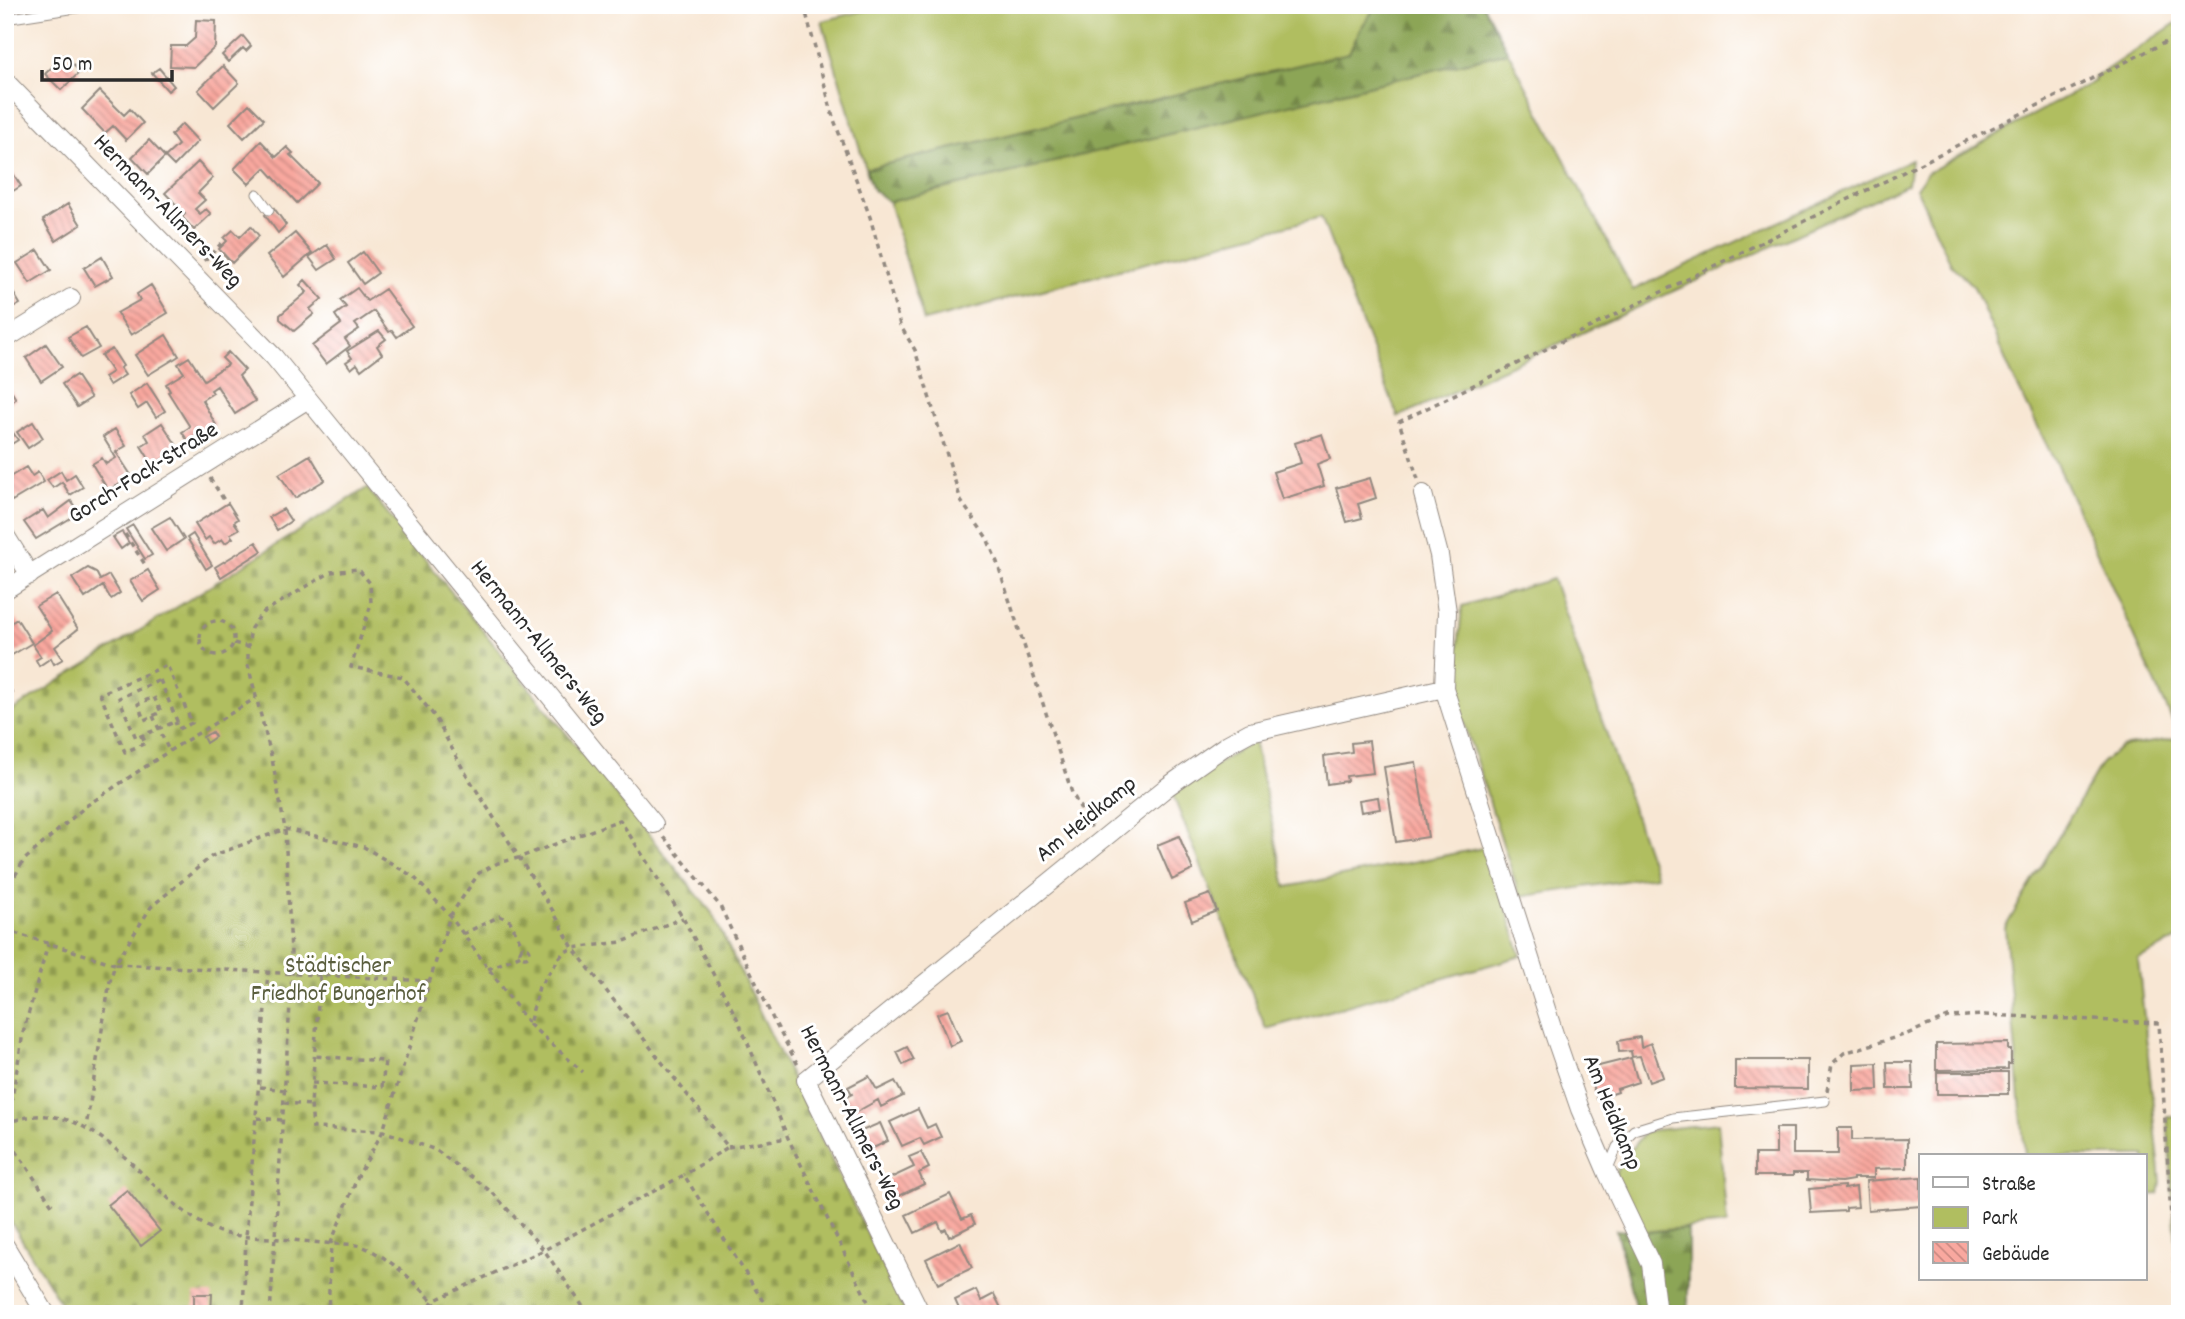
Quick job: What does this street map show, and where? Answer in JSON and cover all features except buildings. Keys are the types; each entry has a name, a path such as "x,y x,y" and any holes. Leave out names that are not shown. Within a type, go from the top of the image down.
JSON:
{"street":[{"name":"Hermann-Allmers-Weg","path":"5,81 274,357 654,824"},
{"path":"5,340 71,298"},
{"name":"Gorch-Fock-Straße","path":"5,590 308,399"},
{"name":"Am Heidkamp","path":"1423,494 1439,555 1447,612 1444,688 1580,1109 1606,1172 1651,1264 1657,1314"},
{"path":"5,535 30,575"},
{"name":"Am Heidkamp","path":"806,1080 1167,787 1228,744 1250,732 1444,688"},
{"name":"Hermann-Allmers-Weg","path":"806,1080 921,1314"},
{"path":"5,1246 46,1314"}],"lane":[{"path":"5,19 96,5"},
{"path":"257,194 269,209"},
{"path":"1606,1172 1617,1147 1633,1130 1673,1118 1825,1101"}],"path":[{"path":"804,5 833,117 870,217 900,325 915,350 961,501 987,538 997,562 1072,793 1086,820 1101,840"},
{"path":"1423,494 1399,422 2180,34"},
{"path":"191,272 222,243"},
{"path":"202,466 224,500"},
{"path":"117,520 146,566"},
{"path":"270,1314 292,974 285,829 272,760 248,665 248,647 251,628 262,613 331,572 358,569 370,583 370,604 351,667 403,677 435,717 463,769 553,911 573,948 728,1147"},
{"path":"222,621 233,629 234,643 226,653 212,655 202,646 200,632 208,622 222,621"},
{"path":"234,643 248,647"},
{"path":"142,736 146,743 125,752 100,694 167,665 191,723 178,729 160,680 119,698 136,738 175,722"},
{"path":"151,672 156,682"},
{"path":"162,685 173,681"},
{"path":"120,685 124,695"},
{"path":"154,697 161,712 153,716 145,720 138,704 154,697"},
{"path":"5,894 24,860 86,806 256,698"},
{"path":"153,716 169,751"},
{"path":"328,1314 331,1243 357,1178 383,1131 450,916 479,873 498,863 620,820 683,918 738,1020 788,1138 874,1314"},
{"name":"Hermann-Allmers-Weg","path":"654,824 720,906 774,1021 806,1080"},
{"path":"86,1127 115,964 151,907 212,856 285,829 365,847 414,877 450,916 529,1024 583,1072"},
{"path":"463,934 500,916 510,921 523,947 527,947 530,954 521,955 488,970"},
{"path":"529,1024 539,987 563,953 573,948 622,942 683,918"},
{"path":"5,930 115,964 430,981"},
{"path":"7,1123 23,1032 48,943"},
{"path":"521,955 520,949 523,947"},
{"path":"243,1314 268,972"},
{"path":"320,976 311,1105 313,1128 383,1131 436,1150 493,1193 544,1250 588,1314"},
{"path":"1825,1101 1832,1064 1844,1053 1880,1043 1948,1017 1985,1015 2159,1023 2177,1314"},
{"path":"313,1083 383,1087 385,1061 314,1056"},
{"path":"260,1087 285,1090"},
{"path":"284,1103 311,1105"},
{"path":"7,1123 22,1117 50,1115 86,1127 120,1151 195,1219 218,1231 359,1246 384,1258 433,1301 443,1314"},
{"path":"257,1118 283,1120"},
{"path":"5,1134 52,1205"},
{"path":"425,1314 433,1301 544,1250 728,1147 788,1138"},
{"path":"684,1174 771,1314"}],"green space":[{"path":"887,5 1377,5 1361,28 1349,53 866,169 822,21"},
{"path":"1377,5 1483,5 1508,52 889,202 873,190 866,169 1349,53 1361,28"},
{"path":"2179,21 2178,733 1974,287 1952,266 1916,188 1927,173 2095,81 2094,78"},
{"path":"1508,52 1633,290 1911,160 1908,184 1398,417 1321,217 924,321 889,202"},
{"name":"Städtischer Friedhof Bungerhof","path":"367,488 712,913 906,1314 67,1314 5,1212 5,715"},
{"path":"1553,579 1656,876 1520,897 1461,713 1455,682 1462,606"},
{"path":"2180,740 2180,938 2138,959 2161,1182 2159,1194 2146,1195 2146,1154 2025,1154 2005,928 2102,763 2121,747"},
{"path":"1254,741 1286,887 1488,847 1521,956 1266,1029 1172,793"},
{"path":"2167,1116 2180,1116 2180,1297"},
{"path":"1718,1123 1727,1224 1642,1232 1615,1175 1622,1159 1646,1131"},
{"path":"1688,1229 1688,1314 1637,1314 1616,1230 1642,1232"}]}
